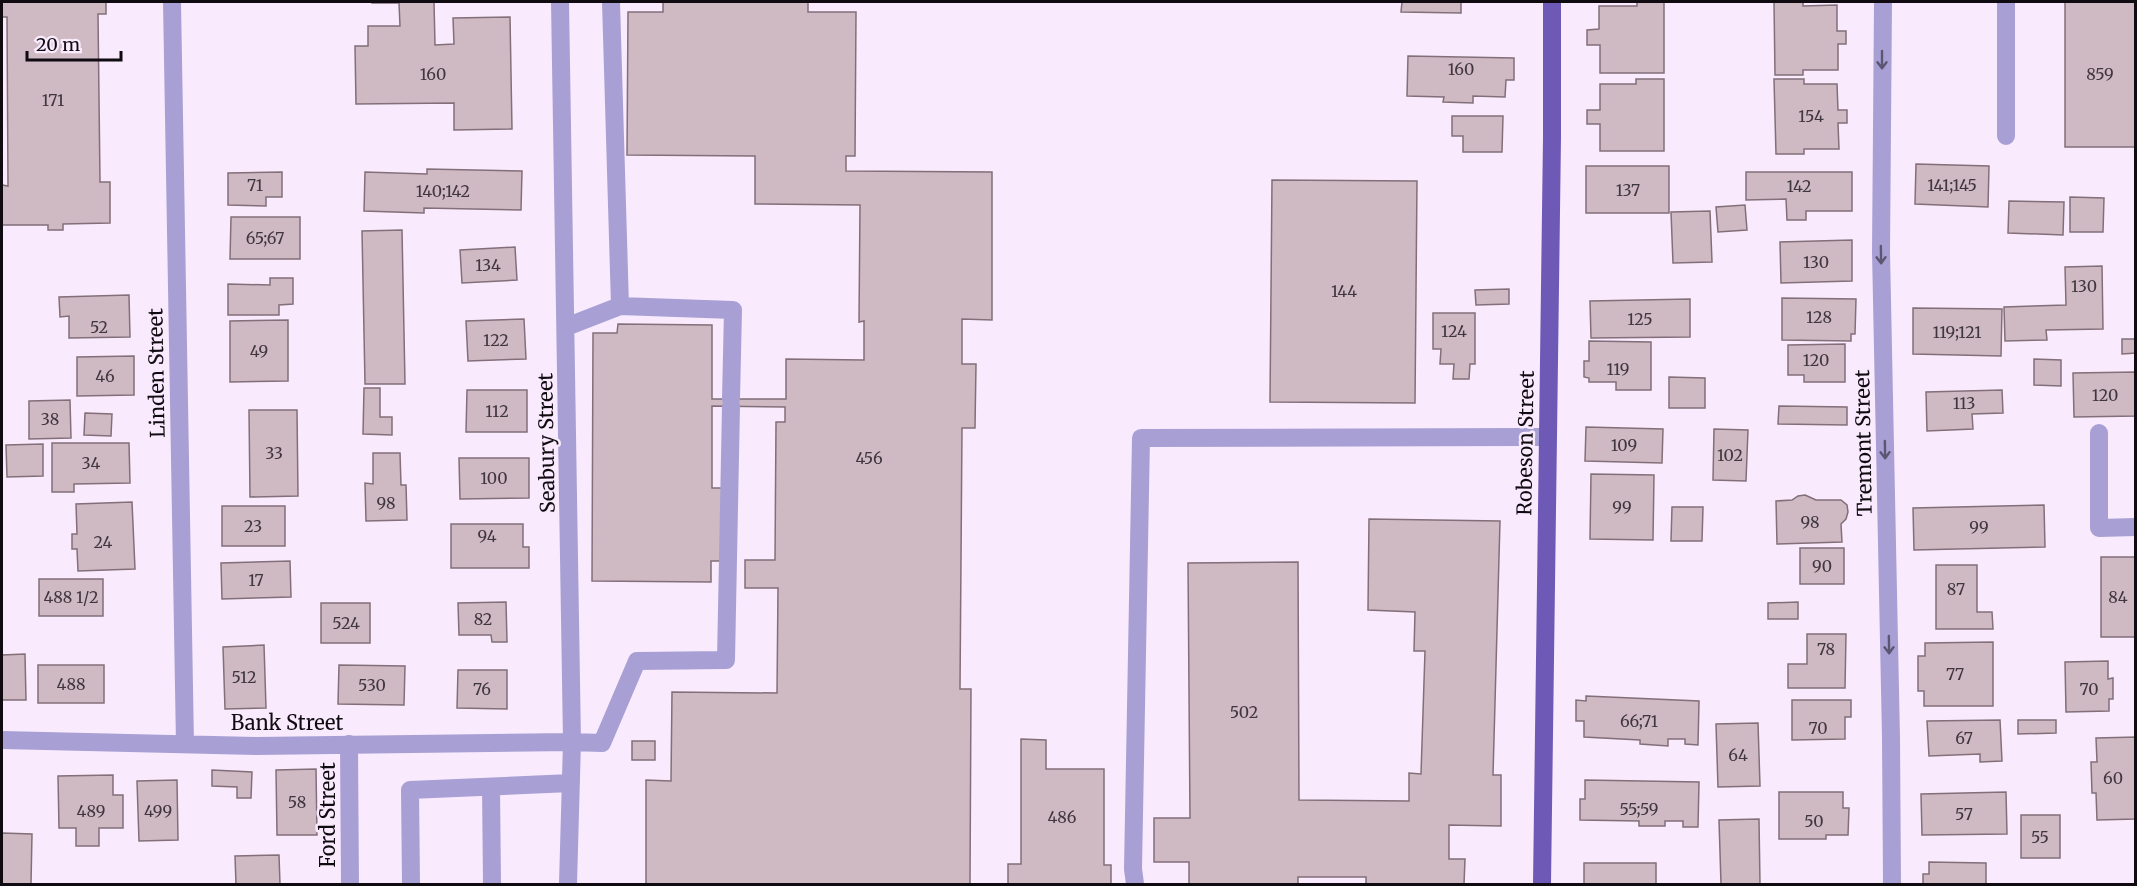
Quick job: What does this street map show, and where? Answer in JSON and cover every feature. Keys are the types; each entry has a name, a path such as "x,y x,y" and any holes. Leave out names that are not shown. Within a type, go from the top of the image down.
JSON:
{"main road":[{"name":"Robeson Street","path":"1542,885 1552,2"}],"street":[{"name":"Linden Street","path":"172,2 185,744"},
{"name":"Seabury Street","path":"560,2 572,742 568,885"},
{"path":"566,327 620,306 611,2"},
{"name":"Tremont Street","path":"1883,2 1881,252 1892,885"},
{"path":"2006,2 2006,136"},
{"name":"Bank Street","path":"2,740 256,746 602,743 637,661 726,660 733,310 620,306"},
{"path":"2099,433 2099,528 2136,527"},
{"path":"1135,885 1133,869 1141,438 1547,437"},
{"name":"Ford Street","path":"349,744 350,885"},
{"path":"411,885 410,790 571,783"},
{"path":"491,787 492,885"}],"building":[{"path":"2,2 106,2 106,14 98,14 100,182 110,182 110,223 63,224 63,230 48,230 48,225 2,225 2,185 8,186 7,17 2,17"},
{"path":"372,2 434,2 435,45 454,44 453,18 510,17 512,129 454,130 454,103 356,104 355,46 368,46 368,26 400,26 399,3"},
{"path":"663,2 808,2 808,12 856,12 855,156 846,156 846,171 992,172 992,320 962,319 962,364 976,364 975,428 962,428 960,689 971,689 970,884 646,884 646,780 671,781 672,692 777,693 778,588 745,588 745,560 775,560 776,422 785,422 785,407 712,406 712,488 724,488 723,561 711,561 711,582 592,581 593,333 617,333 618,324 712,325 712,399 786,399 786,359 864,360 864,321 859,322 860,205 755,204 755,156 627,155 628,12 663,12"},
{"path":"1402,2 1461,2 1461,13 1401,12"},
{"path":"1637,2 1664,2 1664,73 1600,73 1600,45 1587,45 1587,30 1599,29 1599,6 1637,6"},
{"path":"1774,2 1803,2 1803,6 1837,5 1837,31 1846,31 1846,44 1838,44 1838,70 1803,70 1803,75 1775,75"},
{"path":"2065,2 2136,2 2136,147 2065,147"},
{"path":"1408,56 1514,58 1514,80 1506,80 1505,97 1473,96 1473,103 1443,102 1444,97 1407,96"},
{"path":"1636,79 1664,79 1664,151 1600,151 1600,124 1587,124 1587,110 1600,110 1600,84 1636,84"},
{"path":"1774,79 1804,79 1804,84 1837,84 1838,110 1847,110 1847,123 1838,123 1839,149 1804,149 1804,154 1776,154"},
{"path":"1452,116 1503,116 1502,152 1463,152 1463,136 1452,136"},
{"path":"1916,164 1989,166 1988,207 1915,204"},
{"path":"1586,166 1669,166 1669,213 1586,213"},
{"path":"427,169 522,171 521,210 424,208 424,213 364,211 365,172 427,174"},
{"path":"282,172 282,197 266,197 266,206 228,205 228,173"},
{"path":"1746,172 1852,172 1852,211 1806,211 1806,220 1787,220 1786,199 1746,200"},
{"path":"1272,180 1417,181 1415,403 1270,402"},
{"path":"2070,197 2104,198 2103,232 2070,232"},
{"path":"2009,201 2064,202 2063,235 2008,233"},
{"path":"1745,205 1747,230 1718,232 1716,207"},
{"path":"1710,211 1712,262 1673,263 1671,212"},
{"path":"231,217 300,217 300,259 230,259"},
{"path":"402,230 405,384 365,384 362,231"},
{"path":"1852,240 1852,281 1781,283 1780,242"},
{"path":"515,247 517,280 462,283 460,250"},
{"path":"2102,266 2103,329 2046,330 2047,340 2005,341 2004,307 2066,305 2065,267"},
{"path":"270,278 293,278 293,304 279,305 279,315 228,315 228,284 270,285"},
{"path":"1509,289 1509,304 1476,305 1475,290"},
{"path":"129,295 130,337 69,338 69,316 60,317 59,297"},
{"path":"1782,298 1856,299 1855,334 1851,334 1851,341 1782,340"},
{"path":"1690,299 1690,337 1591,338 1590,301"},
{"path":"1913,308 2002,309 2001,356 1913,354"},
{"path":"1433,313 1475,313 1475,364 1470,364 1469,379 1453,379 1454,364 1440,364 1441,349 1433,349"},
{"path":"524,319 526,359 468,361 466,321"},
{"path":"288,320 288,381 230,382 230,321"},
{"path":"2122,339 2136,339 2136,353 2122,354"},
{"path":"1589,341 1651,342 1651,390 1616,390 1616,382 1589,382 1589,378 1584,377 1584,361 1589,361"},
{"path":"1845,344 1845,382 1804,382 1804,375 1788,375 1788,345"},
{"path":"134,356 134,395 77,396 77,357"},
{"path":"2034,359 2061,360 2061,386 2034,385"},
{"path":"2136,372 2136,416 2074,417 2073,373"},
{"path":"1669,377 1705,378 1705,408 1669,408"},
{"path":"364,388 380,388 380,417 392,417 392,435 363,434"},
{"path":"467,390 527,390 527,432 466,432"},
{"path":"2002,390 2003,413 1972,414 1973,429 1927,431 1926,392"},
{"path":"70,400 71,438 29,439 29,401"},
{"path":"1779,406 1847,407 1847,425 1778,424"},
{"path":"249,410 297,410 298,496 250,497"},
{"path":"85,413 112,414 111,436 84,435"},
{"path":"1586,427 1663,429 1662,463 1585,461"},
{"path":"1714,429 1748,430 1746,481 1713,480"},
{"path":"52,443 129,443 130,483 74,484 74,492 52,492"},
{"path":"43,444 43,476 7,477 6,445"},
{"path":"373,453 400,453 401,485 406,485 407,520 366,521 365,483 373,484"},
{"path":"459,458 529,458 529,498 460,499"},
{"path":"1591,474 1654,475 1653,540 1590,539"},
{"path":"1805,495 1816,500 1841,500 1847,505 1846,519 1841,524 1842,542 1777,544 1776,501 1792,500"},
{"path":"132,502 135,569 78,571 77,549 72,549 72,534 77,534 76,504"},
{"path":"2044,505 2045,547 1914,550 1913,508"},
{"path":"222,506 285,506 285,546 222,546"},
{"path":"1672,507 1703,507 1702,541 1671,541"},
{"path":"1369,519 1500,521 1493,775 1501,775 1501,826 1449,825 1449,859 1465,859 1464,884 1366,884 1366,877 1298,877 1298,884 1189,884 1189,862 1154,862 1154,818 1190,818 1188,563 1298,562 1299,800 1409,801 1409,773 1421,774 1425,651 1414,651 1415,612 1368,610"},
{"path":"451,524 523,524 523,547 529,547 529,568 451,568"},
{"path":"1800,548 1844,548 1844,584 1800,584"},
{"path":"2101,557 2136,557 2136,637 2101,637"},
{"path":"290,561 291,597 222,599 221,563"},
{"path":"1936,565 1977,565 1977,612 1992,612 1993,629 1936,629"},
{"path":"39,579 103,579 103,616 39,616"},
{"path":"506,602 507,642 492,642 491,635 459,635 458,603"},
{"path":"1798,602 1798,619 1768,619 1768,603"},
{"path":"321,603 370,603 370,643 321,643"},
{"path":"1807,634 1846,634 1845,688 1788,688 1788,664 1807,664"},
{"path":"1993,642 1993,706 1924,706 1924,691 1918,691 1918,656 1925,656 1925,643"},
{"path":"264,645 266,708 225,709 223,647"},
{"path":"25,654 26,700 2,700 2,655"},
{"path":"2108,661 2108,679 2113,678 2113,699 2109,699 2109,711 2066,712 2065,662"},
{"path":"38,665 104,665 104,703 38,703"},
{"path":"339,665 405,666 404,705 338,704"},
{"path":"458,670 507,670 507,709 457,708"},
{"path":"1586,696 1699,701 1698,745 1685,744 1685,739 1668,739 1668,746 1640,744 1640,740 1584,737 1584,721 1576,721 1576,700 1586,701"},
{"path":"1792,700 1851,700 1851,717 1845,717 1845,739 1792,740"},
{"path":"2000,720 2002,761 1980,762 1980,754 1929,756 1927,721"},
{"path":"2018,720 2056,720 2056,733 2018,734"},
{"path":"1758,723 1760,786 1718,787 1716,724"},
{"path":"2136,737 2136,819 2097,820 2096,793 2092,793 2091,762 2097,762 2096,738"},
{"path":"1021,739 1046,740 1046,769 1104,769 1104,865 1111,865 1111,884 1008,884 1008,864 1021,864"},
{"path":"632,741 655,741 655,760 632,760"},
{"path":"316,769 317,835 277,835 276,770"},
{"path":"212,770 252,772 251,798 237,798 237,787 212,786"},
{"path":"113,775 113,795 123,795 123,828 99,828 99,846 76,846 76,828 59,828 58,776"},
{"path":"177,780 178,840 139,841 137,781"},
{"path":"1585,780 1699,782 1698,827 1683,827 1683,821 1665,821 1665,826 1639,826 1639,821 1580,820 1580,799 1585,799"},
{"path":"1779,792 1843,792 1843,808 1849,808 1848,835 1826,835 1826,839 1779,839"},
{"path":"2006,792 2007,834 1922,835 1921,794"},
{"path":"2021,815 2060,815 2060,858 2021,858"},
{"path":"1759,819 1760,884 1721,884 1719,820"},
{"path":"2,833 32,834 31,884 2,884"},
{"path":"279,855 280,884 236,884 235,856"},
{"path":"1929,862 1986,863 1986,884 1923,884 1923,874 1929,874"},
{"path":"1584,863 1656,863 1656,884 1584,884"}]}
